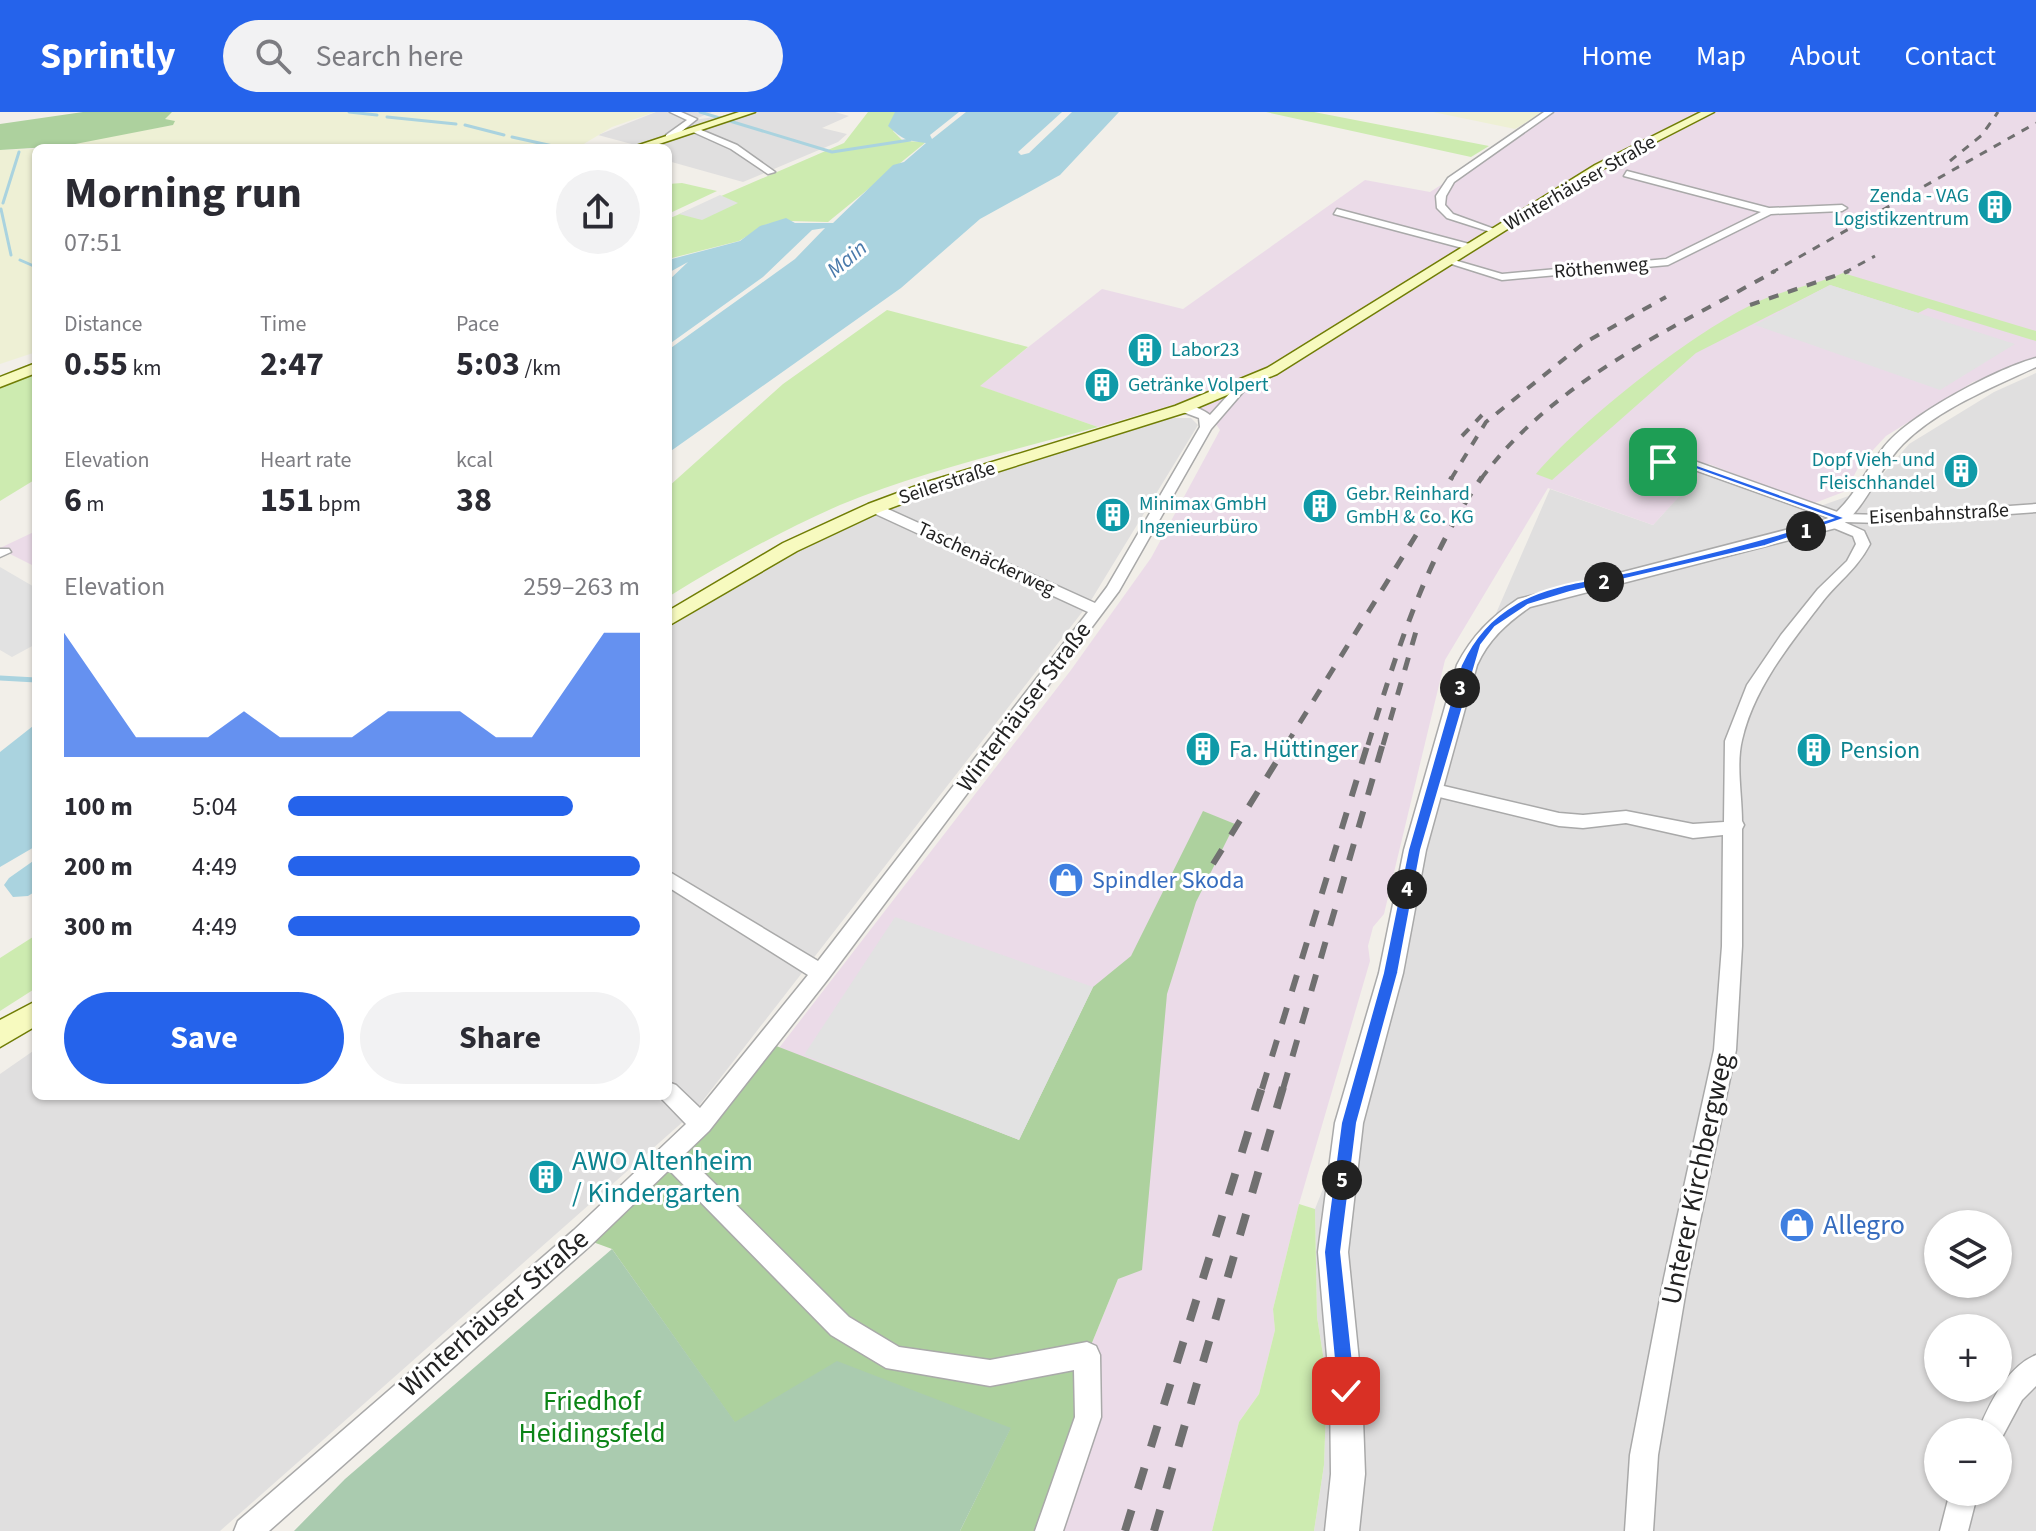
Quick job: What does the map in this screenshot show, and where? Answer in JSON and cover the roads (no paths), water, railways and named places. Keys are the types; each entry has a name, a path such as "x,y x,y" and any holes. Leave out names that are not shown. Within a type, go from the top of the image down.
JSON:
{"main road":[{"path":"648,144 750,112"},
{"name":"Winterhäuser Straße","path":"1243,385 1284,364 1599,167 1709,112"},
{"path":"0,382 32,370"},
{"name":"Seilerstraße","path":"672,618 790,547 874,508 1181,409 1243,385"},
{"path":"0,1035 32,1015"}],"street":[{"path":"669,137 693,120 674,112"},
{"name":"Winterhäuser Straße","path":"1494,232 1450,216 1440,206 1441,196 1451,180 1549,112"},
{"path":"694,129 734,147 771,172"},
{"path":"1627,174 1769,211"},
{"name":"Röthenweg","path":"1447,261 1502,277 1668,262 1769,211 1842,208"},
{"path":"1337,212 1470,247"},
{"path":"1838,520 1855,507 1874,469 1899,440 1983,388 2036,362"},
{"name":"Winterhäuser Straße","path":"248,1531 582,1238 701,1124 821,973 1097,610 1128,567 1206,427 1243,385"},
{"path":"1181,409 1197,411 1205,417 1206,427"},
{"name":"Eisenbahnstraße","path":"1670,455 1838,520"},
{"name":"Taschenäckerweg","path":"874,508 1097,610"},
{"name":"Eisenbahnstraße","path":"1342,1531 1348,1474 1346,1391 1333,1252 1349,1123 1391,973 1415,850 1431,789 1476,644 1491,625 1524,603 1838,520 2036,508"},
{"name":"Unterer Kirchbergweg","path":"1639,1531 1647,1441 1676,1278 1725,1050 1735,825 1733,741 1755,685 1786,638 1823,592 1853,563 1863,544 1859,534 1838,520"},
{"path":"1431,789 1545,818 1579,821 1624,817 1689,832 1713,834 1735,825"},
{"path":"672,880 821,973"},
{"path":"672,1096 701,1124"},
{"path":"670,1155 840,1326 895,1359 990,1373 1087,1355 1088,1417 1049,1531"},
{"path":"1999,1418 2013,1391 2036,1368"},
{"path":"1954,1531 1960,1506"}],"water":[{"name":"Main","path":"895,112 959,112 930,135 932,139 966,112 1062,112 1018,152 1021,155 1029,153 1072,112 1119,112 1060,175 980,219 901,288 672,450 672,347 795,259 825,228 812,230 763,277 672,342 672,277 688,262 672,271 672,259 740,241 760,226 786,218 795,223 833,223 893,165 904,162 926,143 905,139 888,126"},
{"path":"32,727 32,848 0,867 0,752"},
{"path":"32,862 32,894 13,897 4,885"}],"waterway":[{"path":"349,112 377,115"},
{"path":"700,112 832,152 910,140"},
{"path":"387,117 456,124"},
{"path":"465,125 504,135"},
{"path":"512,137 544,144"},
{"path":"3,203 19,152"},
{"path":"1,209 11,255"},
{"path":"20,260 32,265"},
{"path":"0,678 32,680"}],"railway":[{"path":"1950,161 1982,135 1998,112"},
{"path":"1771,273 2036,123"},
{"path":"1845,272 1875,256"},
{"path":"1481,479 1510,444 1579,385 1616,360 1775,271"},
{"path":"1750,305 1845,272"},
{"path":"1451,479 1486,422 1584,343 1666,297"},
{"path":"1462,436 1482,415"},
{"path":"1286,745 1452,477"},
{"path":"1368,745 1414,606 1444,540 1482,477"},
{"path":"1383,745 1419,621"},
{"path":"1213,864 1288,743"},
{"path":"1262,1089 1368,743"},
{"path":"1283,1089 1383,743"},
{"path":"1125,1531 1262,1087"},
{"path":"1154,1531 1283,1087"}],"place":[{"name":"Zenda - VAG Logistikzentrum","path":"1995,207"},
{"name":"Labor23","path":"1145,350"},
{"name":"Getränke Volpert","path":"1102,385"},
{"name":"Dopf Vieh- und Fleischhandel","path":"1961,471"},
{"name":"Gebr. Reinhard GmbH & Co. KG","path":"1320,506"},
{"name":"Minimax GmbH Ingenieurbüro","path":"1113,515"},
{"name":"Fa. Hüttinger","path":"1203,749"},
{"name":"Pension","path":"1814,750"},
{"name":"Spindler Skoda","path":"1066,880"},
{"name":"AWO Altenheim / Kindergarten","path":"546,1177"},
{"name":"Allegro","path":"1797,1225"}],"park label":[{"name":"Friedhof Heidingsfeld","path":"592,1417"}]}
